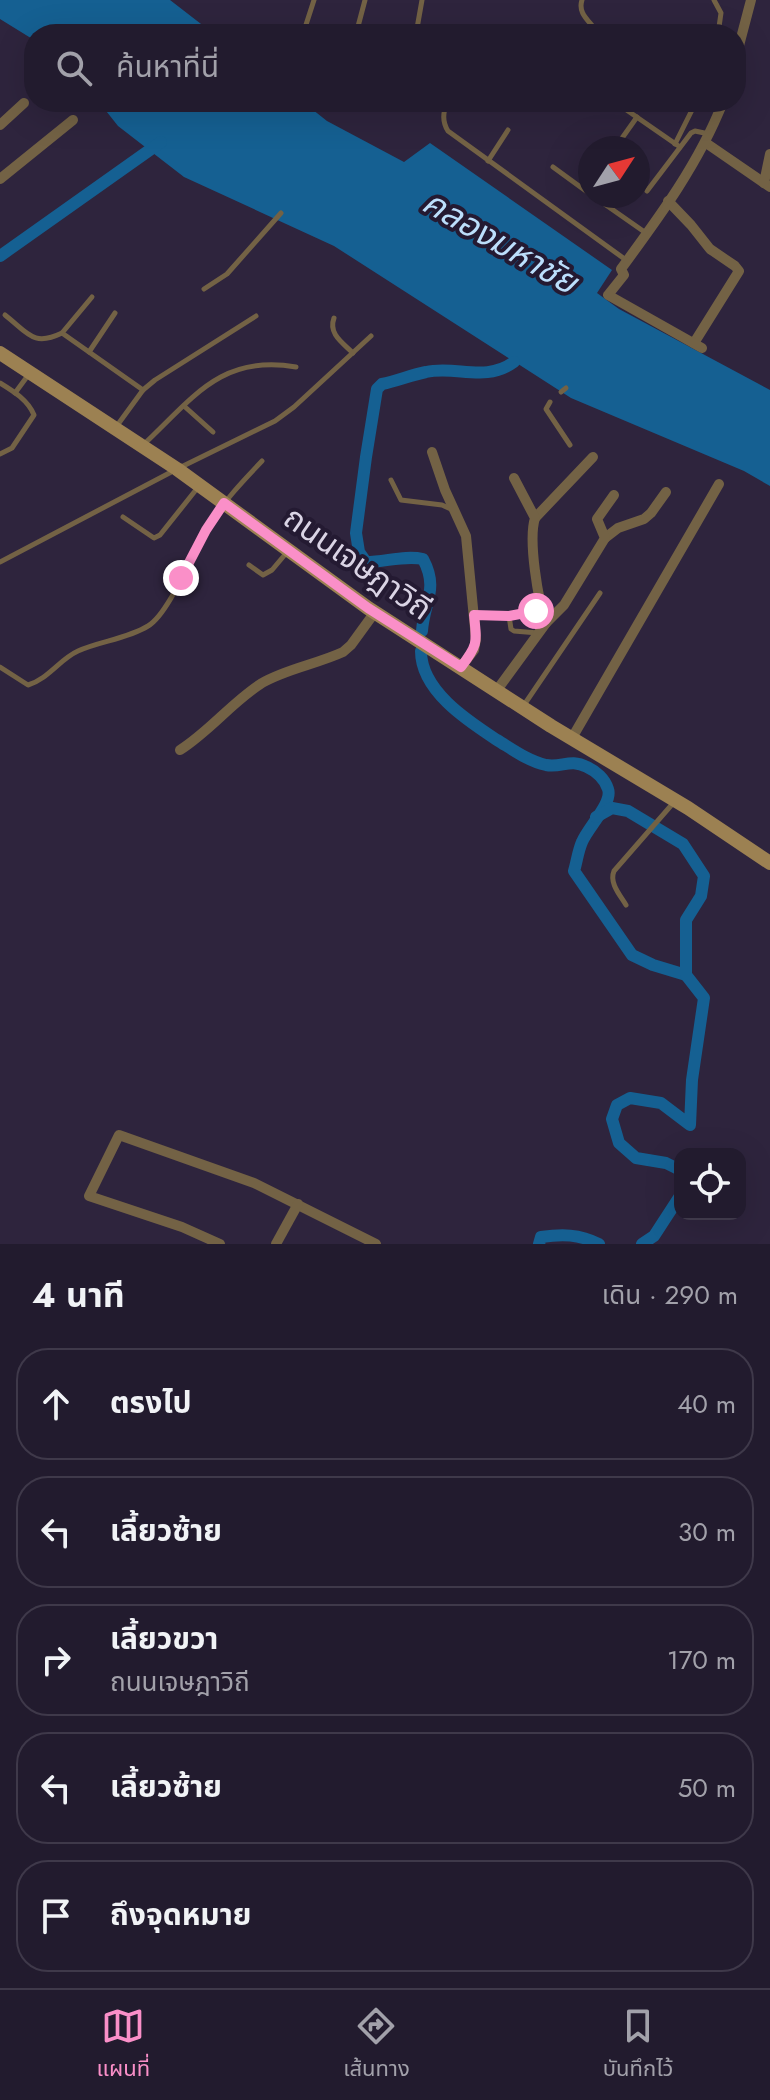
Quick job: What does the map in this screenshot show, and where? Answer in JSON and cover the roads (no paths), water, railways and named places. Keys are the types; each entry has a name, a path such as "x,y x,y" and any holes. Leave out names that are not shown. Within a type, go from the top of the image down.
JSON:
{"street":[{"path":"745,24 751,0"},
{"path":"0,124 24,103"},
{"path":"668,201 710,249 739,271 698,345 609,294 624,275 621,269 708,138 719,112"},
{"path":"0,179 73,120"},
{"path":"708,138 767,185"},
{"path":"767,185 770,154"},
{"name":"ถนนเจษฎาวิถี","path":"0,353 177,469 375,612 770,863"},
{"path":"432,452 466,536 476,639 474,650 461,667"},
{"path":"546,623 535,561 532,529 535,518 593,457"},
{"path":"514,478 535,518"},
{"path":"572,738 719,484"},
{"path":"497,690 546,623 564,605 605,538 618,528 644,519 666,492"},
{"path":"605,538 597,519 614,495"},
{"path":"180,750 271,678 343,652 375,612"},
{"path":"220,1244 182,1227 89,1196 119,1135 254,1183 376,1244"},
{"path":"276,1244 298,1204"}],"lane":[{"path":"306,24 314,0"},
{"path":"359,24 365,0"},
{"path":"418,24 422,0"},
{"path":"582,0 580,5 584,16 591,24"},
{"path":"714,0 721,13 719,24"},
{"path":"444,112 443,123 448,131 627,261"},
{"path":"630,112 678,146"},
{"path":"678,146 692,112"},
{"path":"624,136 637,117"},
{"path":"488,161 508,130"},
{"path":"650,187 678,146 691,133 695,131 708,138"},
{"path":"553,167 578,185"},
{"path":"610,208 647,234"},
{"path":"204,289 227,274 281,213"},
{"path":"5,315 31,336 48,340 62,333 92,297"},
{"path":"89,352 115,313"},
{"path":"116,427 143,390 167,371 256,316"},
{"path":"334,318 334,334 353,353"},
{"path":"62,333 143,390"},
{"path":"0,562 285,415 371,336"},
{"path":"143,446 206,385 230,371 249,365 275,363 296,367"},
{"path":"15,393 31,372"},
{"path":"0,383 30,407 34,415 12,448 0,454"},
{"path":"550,402 546,409 570,445"},
{"path":"184,406 213,432"},
{"path":"0,667 28,685 37,682 78,651 149,626 159,616 224,503 262,461"},
{"path":"391,480 401,500 442,505 454,510"},
{"path":"123,517 154,538 160,535 200,486"},
{"path":"249,565 263,575 288,551"},
{"path":"523,707 600,593"},
{"path":"474,615 509,616 536,611"},
{"path":"509,616 514,631 539,633"},
{"path":"626,905 614,884 614,871 675,800"}],"water":[{"path":"0,0 170,0 201,24 24,24 24,34 0,19"},
{"name":"คลองมหาชัย","path":"107,112 316,112 404,162 430,143 612,270 597,293 619,309 770,390 770,486 744,471 571,398 334,246 184,177 118,126"}],"waterway":[{"path":"0,256 161,142"},
{"path":"422,631 430,587 423,559 366,562 359,552 356,533 377,389 382,384 426,372 481,373 514,362"},
{"path":"421,651 423,666 437,692 473,724 533,761 552,766 581,764 602,779 609,795 582,842 574,871 632,955 686,975"},
{"path":"596,817 612,808 628,811 683,844 704,876 701,896 686,920 686,975 704,998 692,1080 690,1125 661,1103 630,1098 617,1105 612,1119 619,1143 636,1158 674,1167"},
{"path":"642,1244 654,1236 674,1205"},
{"path":"539,1244 541,1237 563,1235 599,1244"}]}
